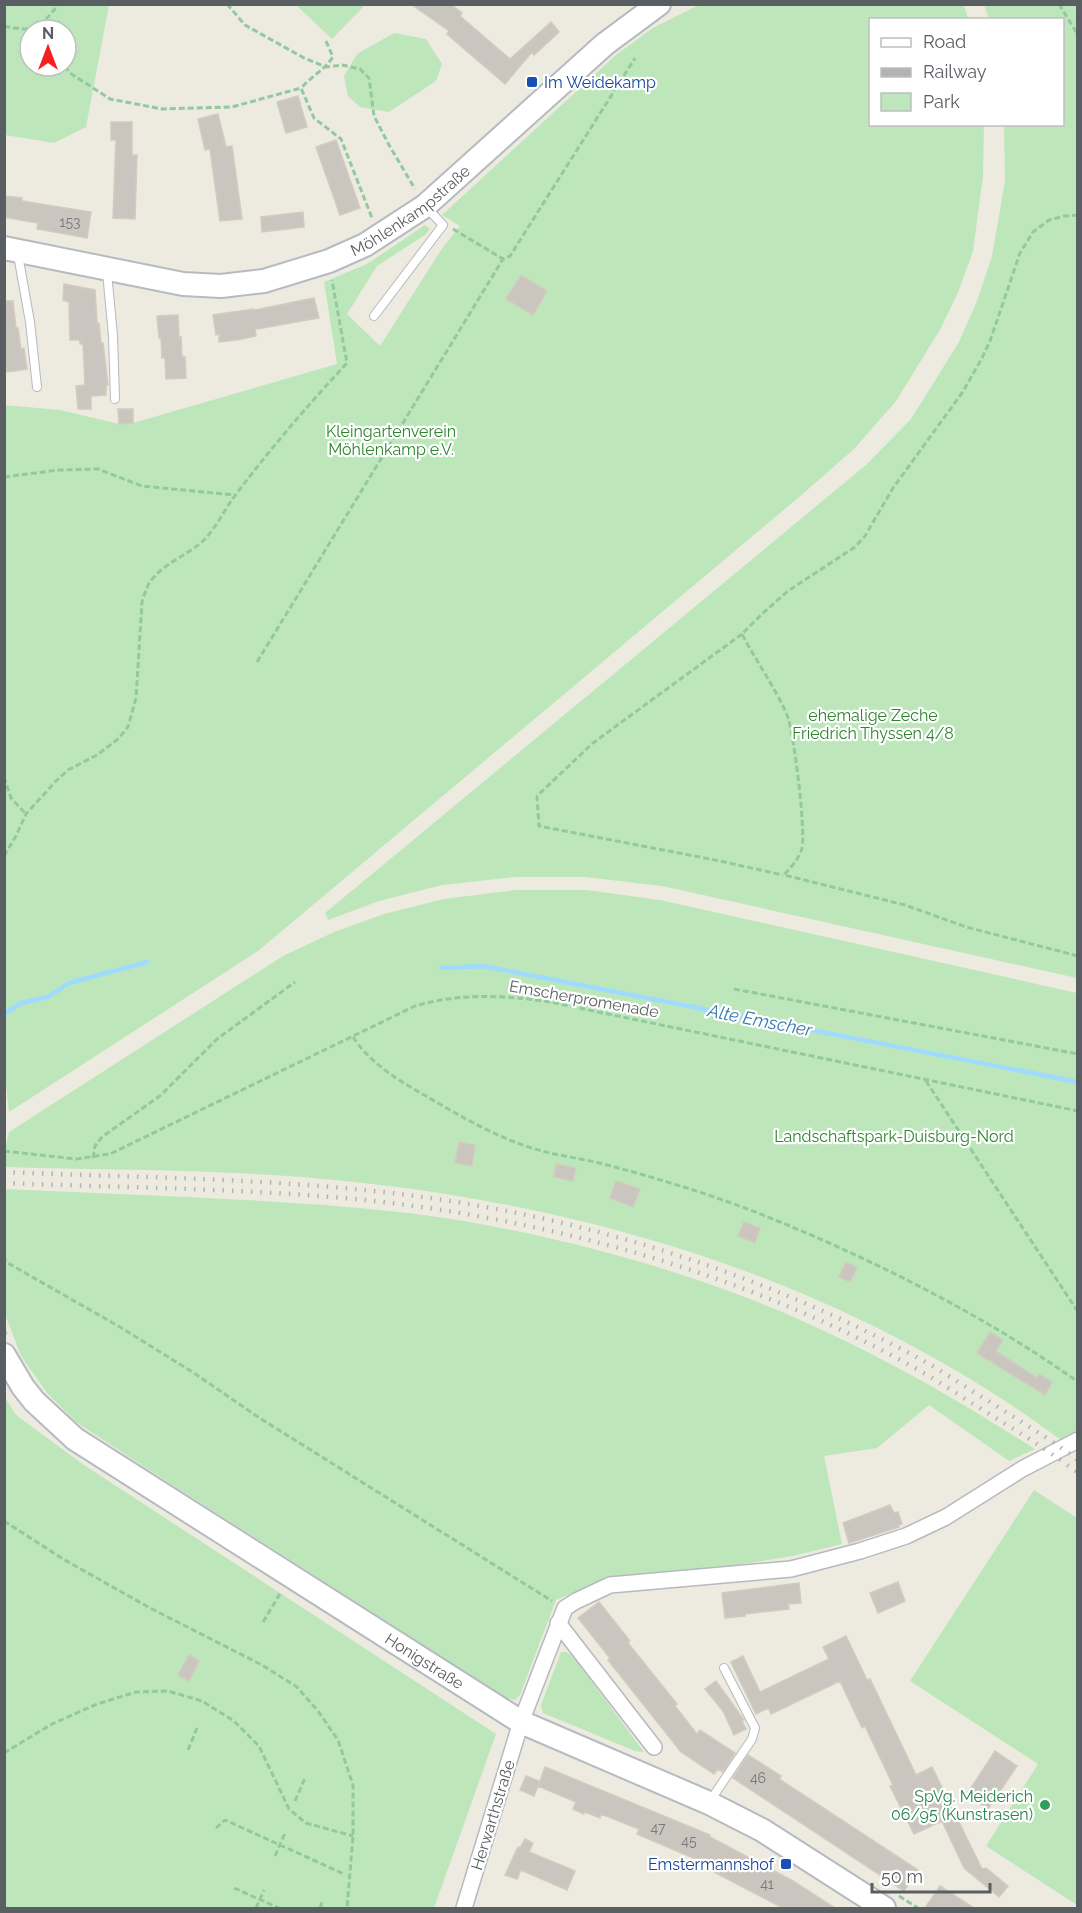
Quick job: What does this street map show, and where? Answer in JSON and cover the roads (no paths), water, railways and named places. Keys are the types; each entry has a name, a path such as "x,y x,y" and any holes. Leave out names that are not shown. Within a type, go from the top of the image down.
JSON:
{"main road":[{"name":"Möhlenkampstraße","path":"11,249 183,284 221,286 264,281 329,261 379,237 424,206 605,44 659,4"},
{"name":"Honigstraße","path":"4,1355 22,1387 75,1439 521,1722 709,1803 762,1830 884,1908"}],"street":[{"path":"521,1722 558,1623 565,1608 576,1601 610,1585 791,1569 860,1551 906,1536 946,1517 1022,1469 1077,1440"},
{"path":"558,1623 654,1747"},
{"name":"Herwarthstraße","path":"464,1908 521,1722"}],"lane":[{"path":"374,316 443,225 424,206"},
{"name":"Möhlenkampstraße","path":"11,249 30,322 37,387"},
{"path":"106,268 113,336 116,399"},
{"path":"709,1803 752,1739 755,1728 724,1668"}],"waterway":[{"name":"Alte Emscher","path":"4,1014 21,1003 48,997 69,983 147,962"},
{"name":"Alte Emscher","path":"441,968 483,966 1078,1082"}],"railway":[{"path":"4,1172 217,1180 377,1191 494,1208 620,1238 743,1278 863,1330 937,1369 1078,1460"},
{"path":"4,1183 236,1191 374,1201 444,1210 584,1239 721,1280 852,1335 930,1377 1026,1437 1078,1473"}],"place":[{"name":"Im Weidekamp","path":"532,82"},
{"name":"SpVg. Meiderich 06/95 (Kunstrasen)","path":"1045,1805"},
{"name":"Emstermannshof","path":"786,1864"}],"park label":[{"name":"Kleingartenverein Möhlenkamp e.V.","path":"391,440"},
{"name":"ehemalige Zeche Friedrich Thyssen 4/8","path":"873,724"},
{"name":"Landschaftspark-Duisburg-Nord","path":"894,1136"}]}
